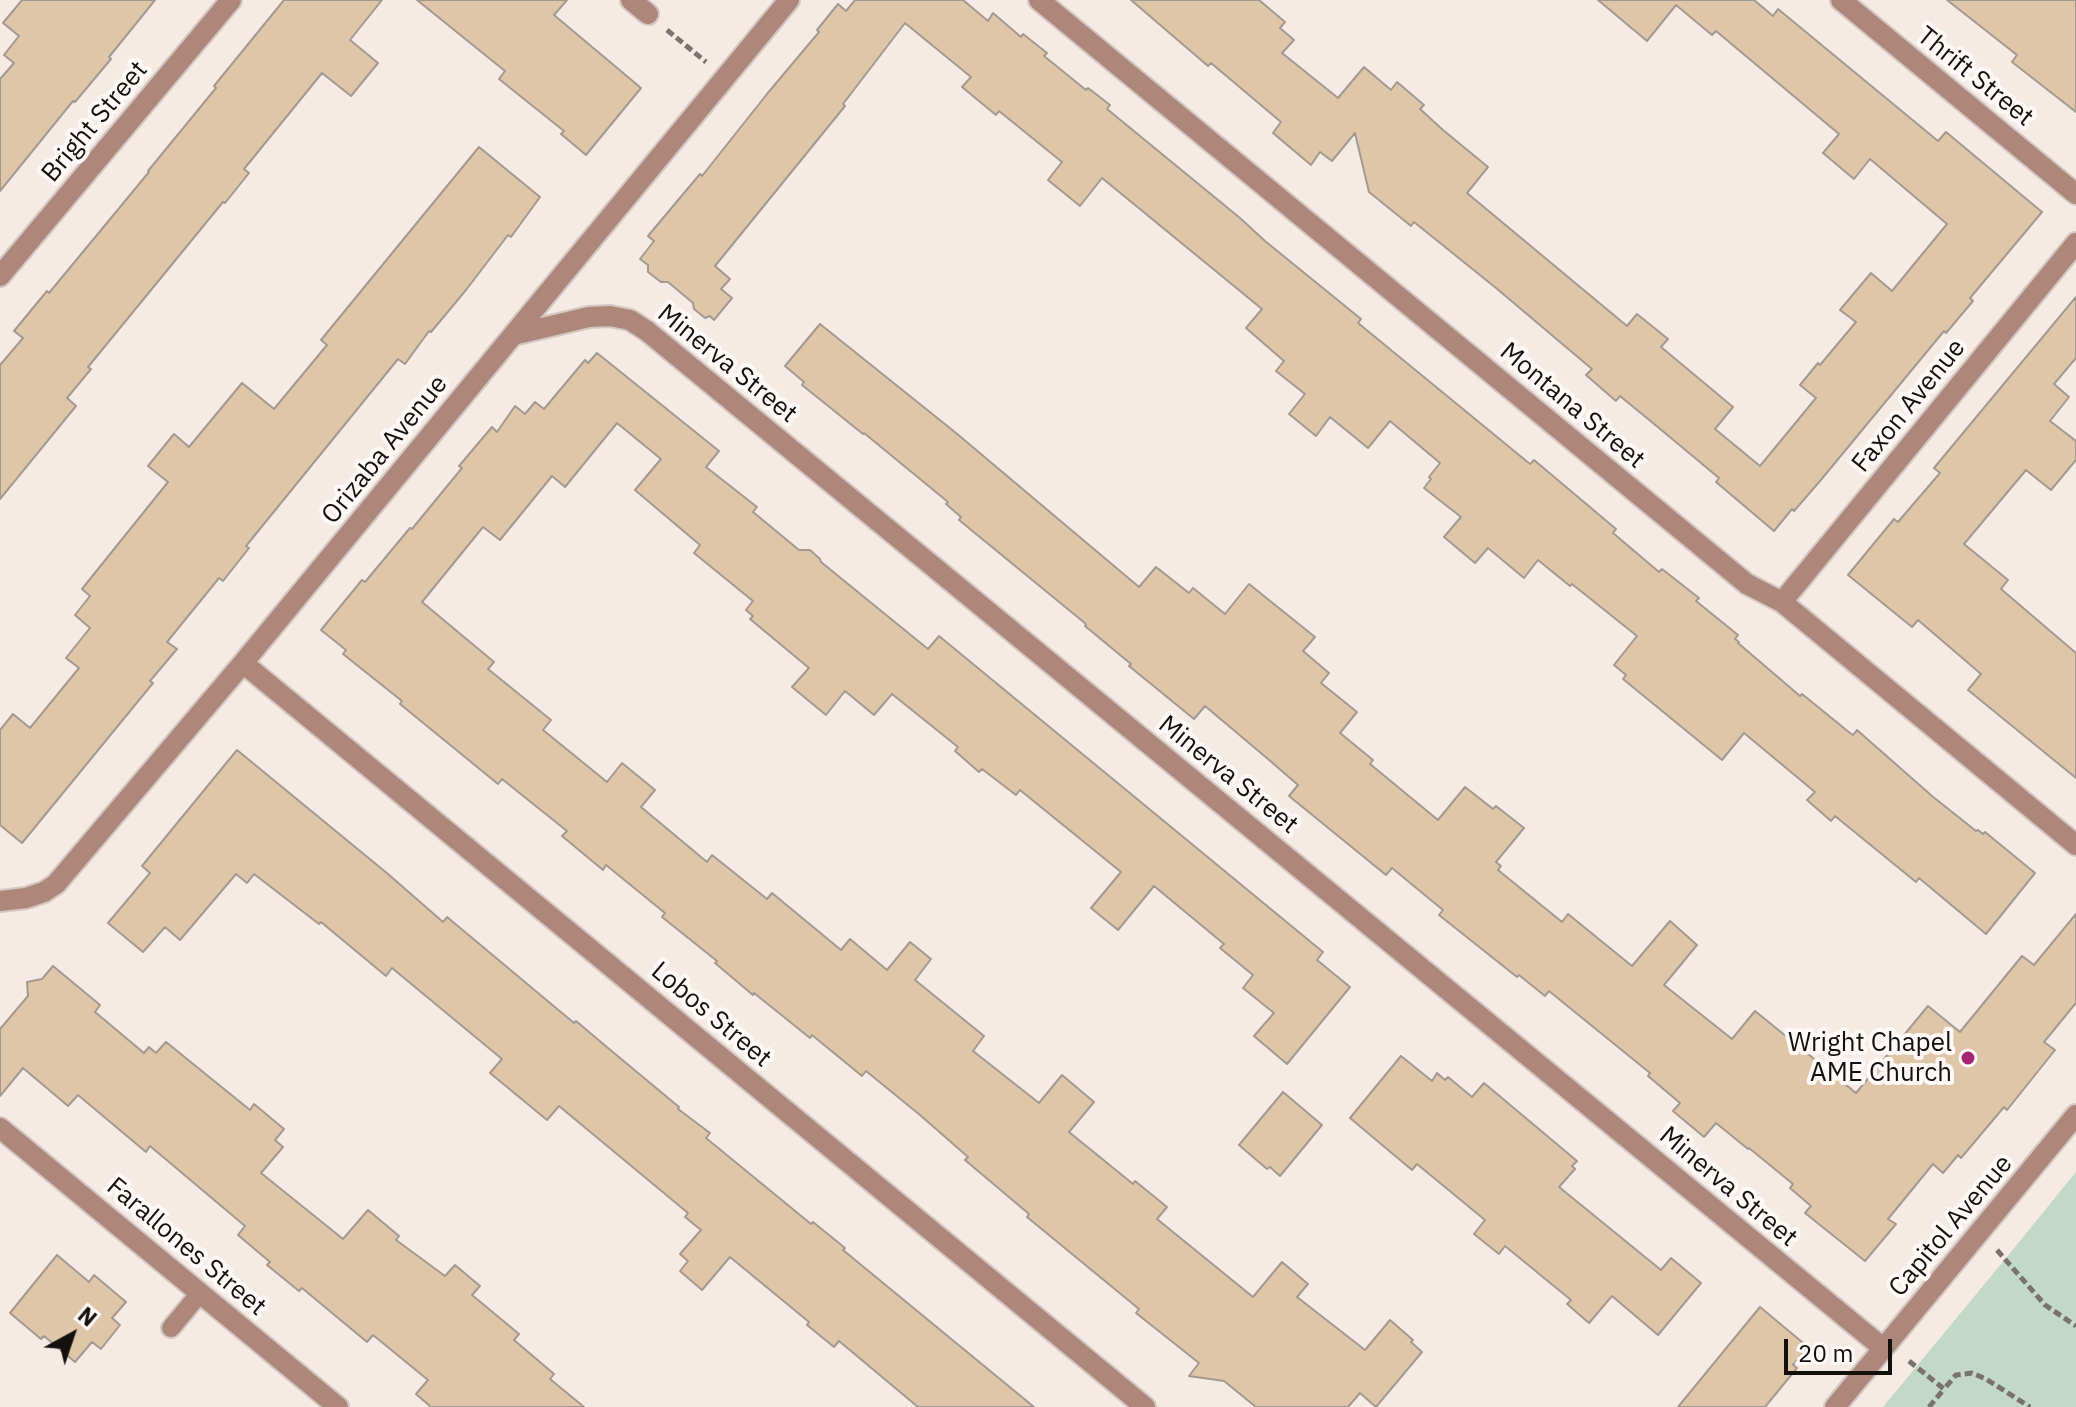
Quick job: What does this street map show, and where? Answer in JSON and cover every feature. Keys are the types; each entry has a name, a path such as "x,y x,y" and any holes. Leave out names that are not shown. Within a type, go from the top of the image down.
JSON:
{"street":[{"name":"Bright Street","path":"0,276 231,0"},
{"path":"631,0 648,14"},
{"name":"Orizaba Avenue","path":"0,901 26,898 56,884 243,663 789,0"},
{"name":"Montana Street","path":"1039,0 1747,584 1782,602 2076,845"},
{"name":"Thrift Street","path":"1841,0 2076,194"},
{"name":"Faxon Avenue","path":"1782,602 2076,243"},
{"name":"Minerva Street","path":"513,335 589,317 610,316 630,320 647,331 1885,1346"},
{"name":"Lobos Street","path":"243,663 1145,1407"},
{"name":"Capitol Avenue","path":"1835,1407 2076,1115"},
{"name":"Farallones Street","path":"0,1128 338,1407"}],"lane":[{"path":"171,1328 200,1293"}],"path":[{"path":"648,14 725,77"},
{"path":"1980,1232 2045,1305 2076,1326"},
{"path":"1885,1346 1944,1389"},
{"path":"1929,1407 1956,1375 1972,1373 2030,1407"}],"green space":[{"path":"2076,1172 2076,1407 1883,1407 2006,1258"}],"building":[{"path":"22,0 155,0 109,57 111,59 0,191 0,79 14,63 4,55 19,36 3,23"},
{"path":"284,0 382,0 350,40 378,63 351,96 322,73 244,169 249,173 88,367 91,369 67,398 76,406 0,499 0,365 23,338 14,331 149,172"},
{"path":"417,0 567,0 554,15 641,88 586,155 561,134 564,131 499,79 505,71"},
{"path":"855,0 963,0 988,21 993,13 1021,37 1023,34 1047,53 1044,56 1110,105 1107,109 1361,319 1358,323 1530,464 1534,460 1616,529 1613,533 1659,572 1662,569 1699,598 1696,601 1738,635 1735,639 1738,643 1800,696 1802,694 1853,735 1857,730 1932,796 1976,831 1985,832 2035,873 1986,934 1919,878 1916,882 1835,816 1831,821 1807,800 1815,792 1744,733 1722,760 1623,679 1626,675 1614,665 1637,636 1538,560 1524,578 1488,548 1475,563 1444,537 1461,517 1424,488 1440,463 1390,421 1368,448 1330,417 1316,436 1289,414 1305,394 1276,371 1284,361 1246,328 1262,309 1102,178 1080,206 1048,180 1062,162 999,111 996,115 962,87 971,77 905,23 843,104 845,106 715,266 730,279 721,289 732,298 714,320 710,316 705,318 668,282 661,282 648,272 648,265 640,259 654,241 648,236 700,174 702,176 819,32 817,30 838,4 846,11"},
{"path":"1131,0 1259,0 1285,22 1280,28 1294,40 1282,53 1338,98 1364,67 1391,90 1397,82 1424,105 1420,109 1488,167 1467,193 1627,326 1637,314 1668,339 1661,347 1733,407 1715,429 1760,466 1816,398 1800,385 1856,322 1840,310 1871,273 1892,291 1947,224 1870,159 1854,179 1823,153 1839,134 1716,31 1712,35 1676,5 1647,41 1598,0 1754,0 1773,16 1778,9 1938,141 1946,132 2042,212 1970,298 1973,301 1774,531 1716,482 1719,478 1659,428 1620,396 1616,401 1586,375 1592,369 1496,288 1414,222 1411,226 1369,192 1355,133 1332,161 1320,152 1311,165 1273,133 1281,122 1211,63 1208,66"},
{"path":"1947,0 2076,0 2076,112 2012,62 2017,55"},
{"path":"479,147 540,197 511,237 508,235 405,364 398,359 246,546 249,548 223,581 219,578 167,642 177,649 150,681 153,683 22,843 0,825 0,730 13,714 30,728 79,668 66,658 90,628 75,615 90,596 82,589 168,482 148,466 174,434 189,447 242,383 274,409 327,345 321,340"},
{"path":"2076,297 2076,358 2054,384 2069,397 2050,421 2076,441 2076,460 2051,490 2026,470 1964,544 2008,580 2001,589 2076,653 2076,778 1968,690 1981,674 1918,620 1912,627 1848,575 1894,519 1898,522 1940,473 1934,468"},
{"path":"820,324 956,433 1139,587 1156,567 1189,593 1193,588 1225,614 1249,584 1315,637 1303,651 1329,673 1321,683 1357,712 1340,733 1373,760 1370,764 1438,820 1465,787 1493,809 1496,806 1524,828 1496,862 1501,866 1498,870 1562,922 1568,914 1632,966 1670,921 1697,945 1664,985 1732,1039 1755,1011 1856,1093 1928,1006 1960,1032 2022,956 2034,965 2076,914 2076,1003 2044,1042 2055,1050 2007,1110 2004,1107 1961,1158 1958,1155 1943,1173 1933,1164 1888,1219 1896,1224 1865,1261 1805,1213 1811,1206 1790,1188 1793,1184 1716,1123 1704,1137 1673,1111 1680,1103 1648,1076 1650,1073 1549,991 1545,996 1519,975 1517,977 1439,915 1443,910 1392,868 1386,875 1289,796 1298,785 1205,706 1194,719 1129,666 1131,664 1086,624 959,520 961,517 946,504 948,502 802,385 804,382 785,366"},
{"path":"597,353 719,451 706,467 757,507 753,512 799,550 810,550 928,649 939,636 1323,952 1317,960 1350,987 1287,1064 1254,1036 1274,1013 1243,988 1253,975 1220,948 1224,944 1154,886 1118,930 1091,908 1121,872 1020,790 1016,795 982,769 979,772 955,751 958,747 892,694 874,715 845,691 826,715 792,687 809,668 750,619 753,616 746,610 753,601 694,553 700,545 635,490 661,459 617,423 565,487 552,476 500,540 483,527 422,602 494,662 488,669 551,720 543,730 607,782 622,763 655,790 641,807 707,862 712,855 767,899 772,893 841,950 850,939 887,970 910,942 931,959 915,980 984,1036 973,1051 1039,1103 1062,1075 1094,1102 1069,1132 1167,1207 1157,1219 1253,1297 1282,1262 1308,1284 1297,1297 1365,1350 1390,1320 1422,1352 1376,1407 1360,1393 1348,1407 1256,1407 1224,1381 1189,1376 1199,1363 1136,1313 1139,1309 1027,1217 1029,1214 965,1160 968,1157 920,1115 866,1071 862,1076 812,1035 810,1038 753,995 662,917 665,913 606,865 603,870 562,836 567,831 502,779 498,784 400,704 402,701 343,654 346,650 321,630 362,580 365,582 412,529 492,427 497,432 515,406 525,414 535,402 544,409 585,360 588,363"},
{"path":"237,750 443,922 447,917 574,1023 576,1021 710,1133 706,1138 845,1248 843,1250 1034,1407 918,1407 839,1341 834,1347 807,1325 809,1322 730,1257 702,1290 680,1271 688,1261 680,1254 701,1230 685,1217 688,1213 559,1106 547,1120 490,1073 502,1059 392,968 386,976 321,922 319,924 254,874 247,883 236,874 180,940 165,927 143,952 108,923 150,873 142,866"},
{"path":"53,966 100,1005 95,1012 144,1053 149,1047 156,1053 166,1042 250,1110 254,1104 284,1129 275,1140 283,1147 261,1173 343,1239 368,1210 399,1236 396,1240 445,1276 455,1265 480,1286 472,1295 519,1334 514,1340 554,1374 550,1379 584,1407 431,1407 416,1394 428,1380 373,1335 367,1342 302,1288 299,1291 267,1265 270,1262 238,1235 245,1226 150,1146 146,1152 78,1095 68,1106 23,1068 0,1096 0,1029 28,996 27,982 42,979"},
{"path":"1401,1056 1432,1081 1437,1073 1445,1080 1448,1077 1472,1097 1484,1083 1577,1161 1572,1166 1575,1169 1559,1187 1661,1270 1671,1258 1701,1283 1658,1335 1612,1296 1589,1323 1567,1304 1571,1300 1505,1246 1499,1254 1474,1234 1485,1220 1417,1164 1412,1170 1350,1118"},
{"path":"1283,1092 1322,1125 1280,1176 1239,1145"},
{"path":"57,1255 89,1282 94,1275 126,1302 112,1318 120,1325 101,1349 92,1342 75,1362 10,1313"},
{"path":"1760,1307 1808,1347 1793,1365 1797,1368 1765,1407 1678,1407"}],"place":[{"name":"Wright Chapel AME Church","path":"1968,1058"}]}
